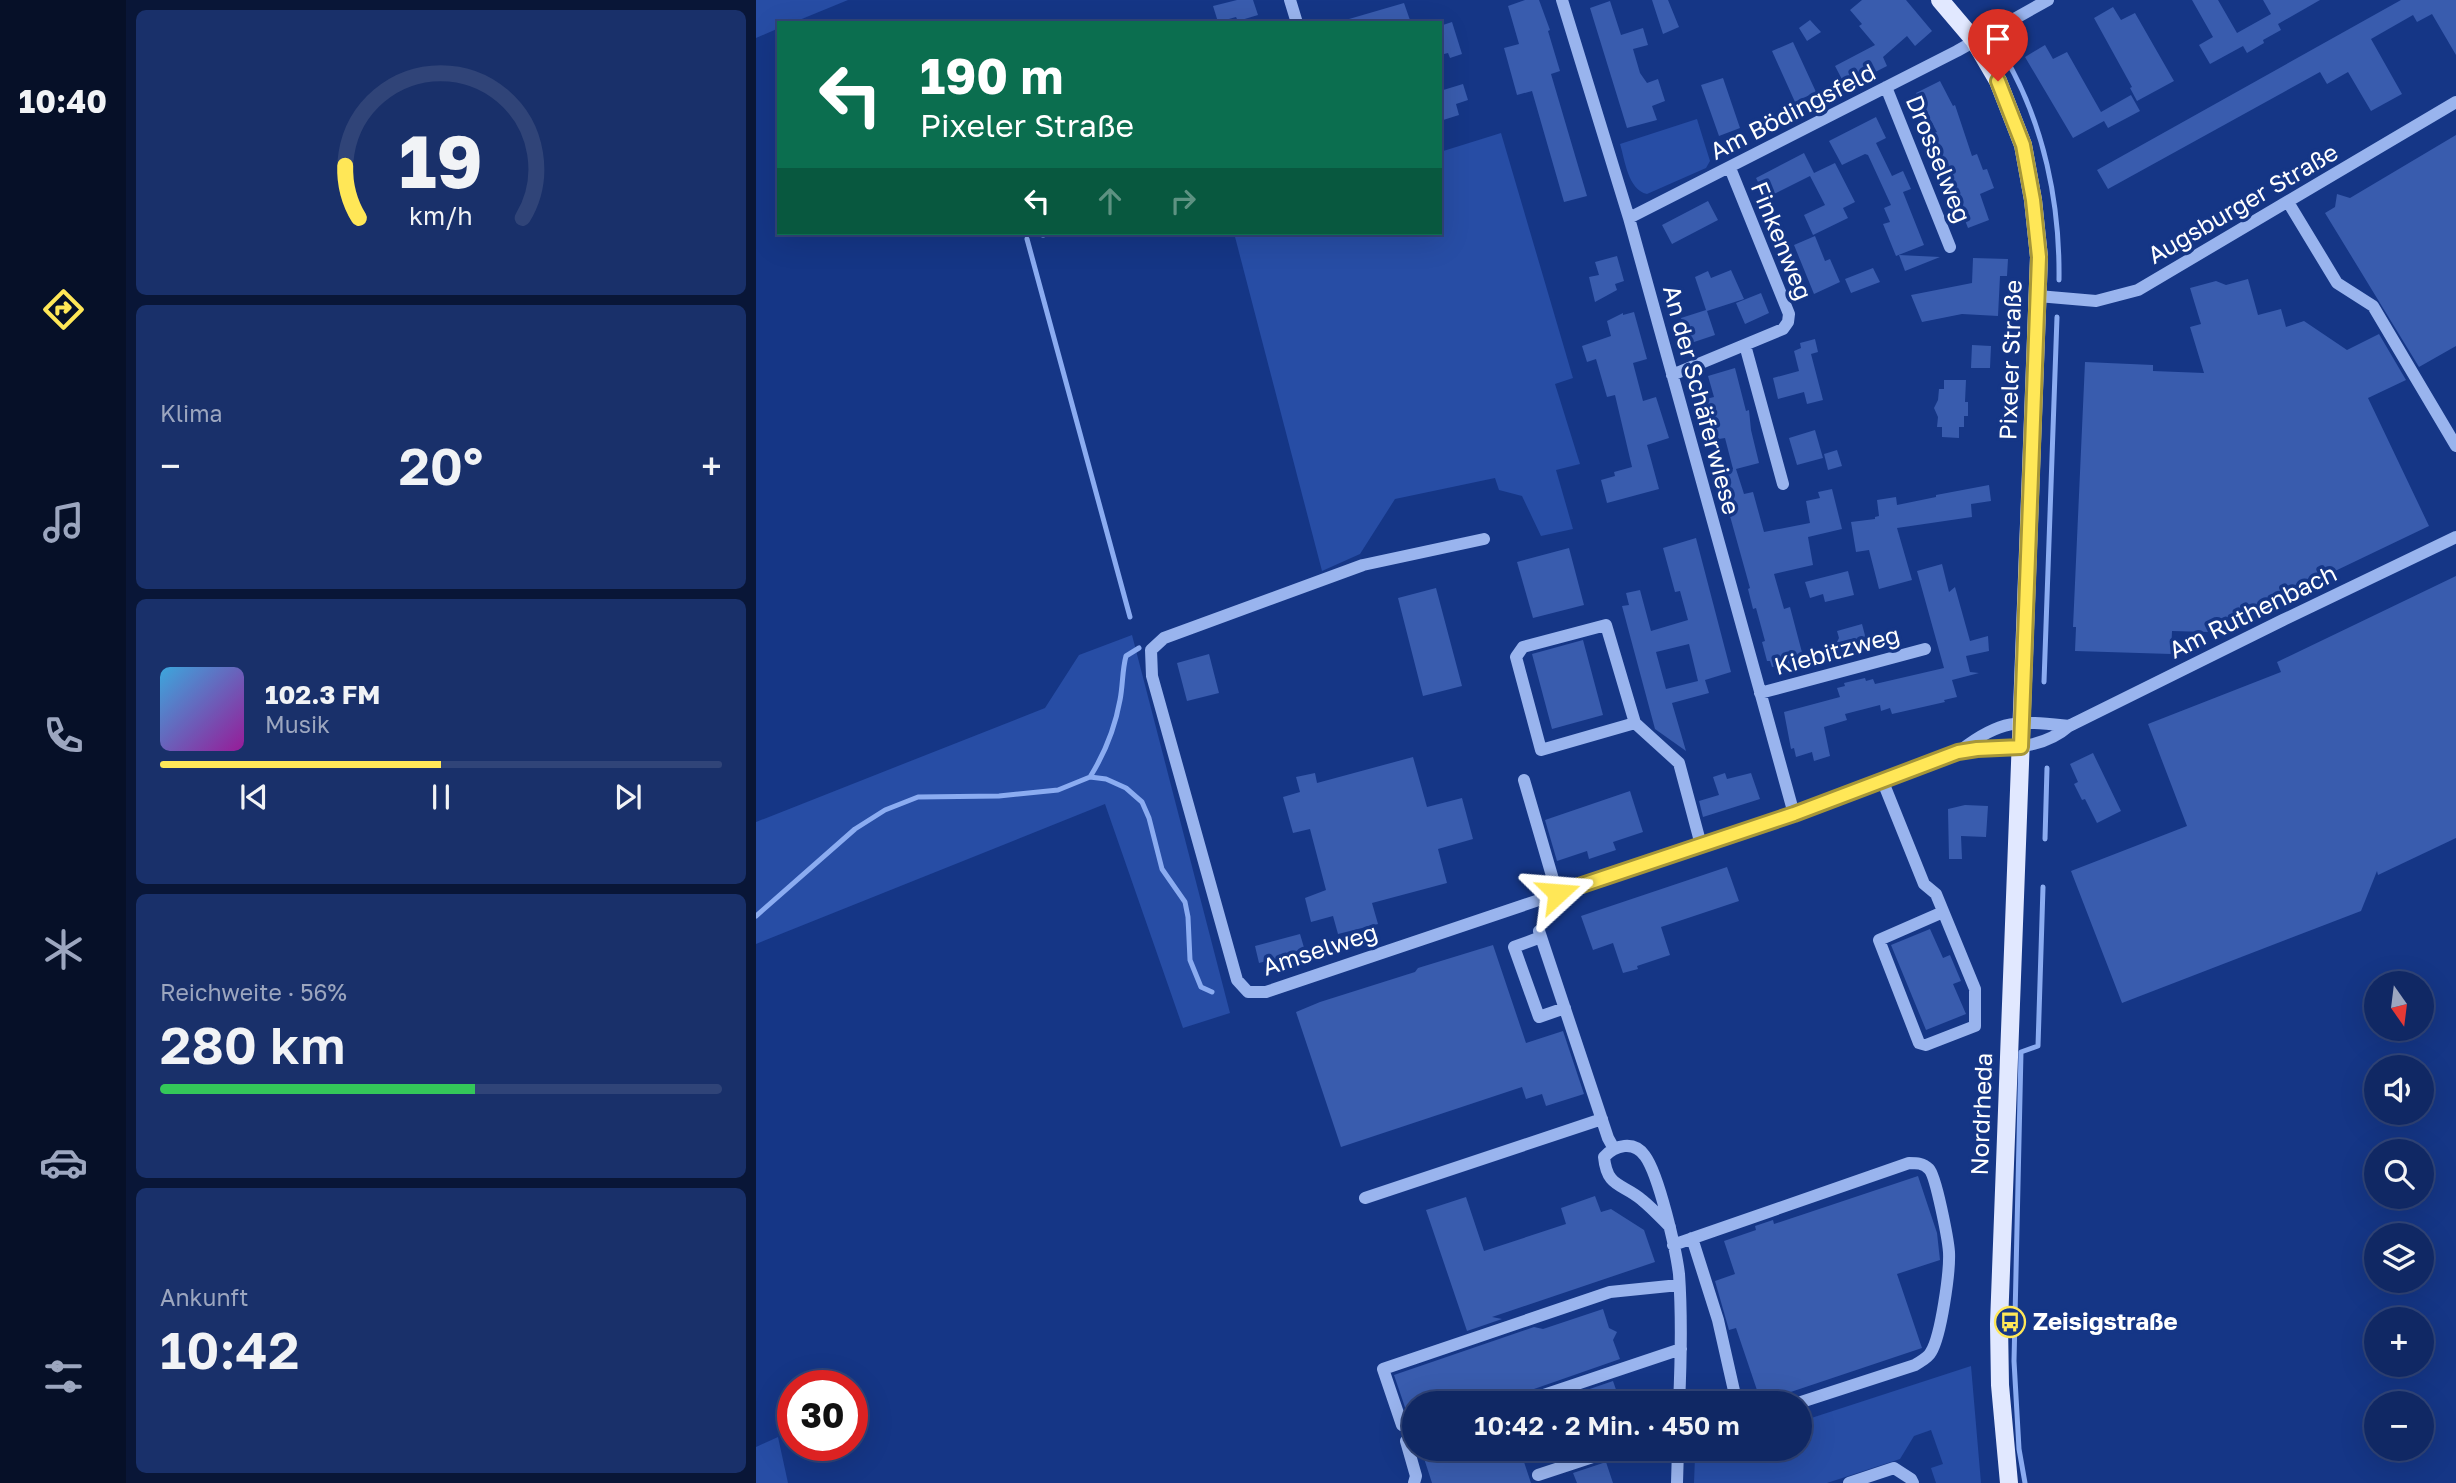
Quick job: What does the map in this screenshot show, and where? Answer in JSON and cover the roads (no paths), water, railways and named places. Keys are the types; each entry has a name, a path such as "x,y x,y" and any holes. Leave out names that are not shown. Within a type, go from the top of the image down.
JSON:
{"main road":[{"name":"Pixeler Straße","path":"1940,0 1974,40 1998,81 2023,145 2039,257 2021,747"},
{"name":"Nordrheda","path":"2008,1483 2000,1385 1999,1324 2021,747"}],"street":[{"path":"1290,0 1296,21"},
{"name":"An der Schäferwiese","path":"1562,0 1629,218 1794,814"},
{"name":"Am Bödingsfeld","path":"1629,218 1886,87 2048,0"},
{"name":"Drosselweg","path":"1886,87 1950,247"},
{"name":"Augsburger Straße","path":"2038,296 2096,301 2138,290 2456,102"},
{"name":"Finkenweg","path":"1672,375 1783,329 1788,322 1789,314 1730,168"},
{"path":"2288,202 2337,284 2373,306 2456,446"},
{"path":"1745,345 1783,484"},
{"name":"Am Ruthenbach","path":"2021,747 2059,735 2069,726 2456,537"},
{"name":"Amselweg","path":"1484,539 1363,565 1164,638 1151,650 1152,676 1237,980 1248,992 1266,992 1794,814 1958,752 2021,747"},
{"path":"1635,723 1541,750 1516,657 1523,647 1606,625 1635,723 1679,763 1701,845"},
{"name":"Kiebitzweg","path":"1760,693 1925,649"},
{"path":"2022,722 2069,726"},
{"name":"Amselweg","path":"1958,752 1973,741 2008,724 2022,722"},
{"path":"1524,780 1558,893"},
{"path":"1883,782 1924,884 1936,894 1976,989 1975,1026 1926,1045 1919,1044 1879,940 1943,912"},
{"path":"1565,1008 1539,1017 1514,947 1540,934 1613,1147"},
{"path":"1365,1198 1602,1119"},
{"path":"1670,1227 1641,1199 1615,1185 1605,1171 1604,1157 1613,1147 1628,1145 1644,1154 1655,1178 1670,1227 1679,1285 1679,1391"},
{"path":"1673,1244 1909,1163 1920,1163 1930,1170 1936,1184 1949,1251 1942,1309 1935,1345 1930,1356 1915,1365 1812,1398"},
{"path":"1692,1238 1718,1320 1733,1391"},
{"path":"1402,1425 1383,1369 1610,1292 1679,1285"},
{"path":"1556,1391 1681,1349"},
{"path":"1412,1461 1416,1476 1414,1483"},
{"path":"1538,1475 1581,1461"},
{"path":"1676,1483 1677,1461"},
{"path":"1849,1483 1894,1468 1913,1483"}],"waterway":[{"path":"2005,57 2030,109 2047,165 2053,193 2059,280"},
{"path":"1027,239 1130,617"},
{"path":"2044,682 2057,317"},
{"path":"1090,777 1105,749 1115,720 1126,656 1139,648"},
{"path":"2045,839 2047,768"},
{"path":"756,916 855,829 885,810 918,797 999,796 1058,790 1090,777 1106,779 1126,788 1142,802 1149,818 1162,869 1185,902 1190,960 1201,987 1212,992"},
{"path":"2025,1483 2019,1449 2014,1361 2021,1052 2038,1046 2043,887"}],"place":[{"name":"Zeisigstraße","path":"2010,1322"}]}
